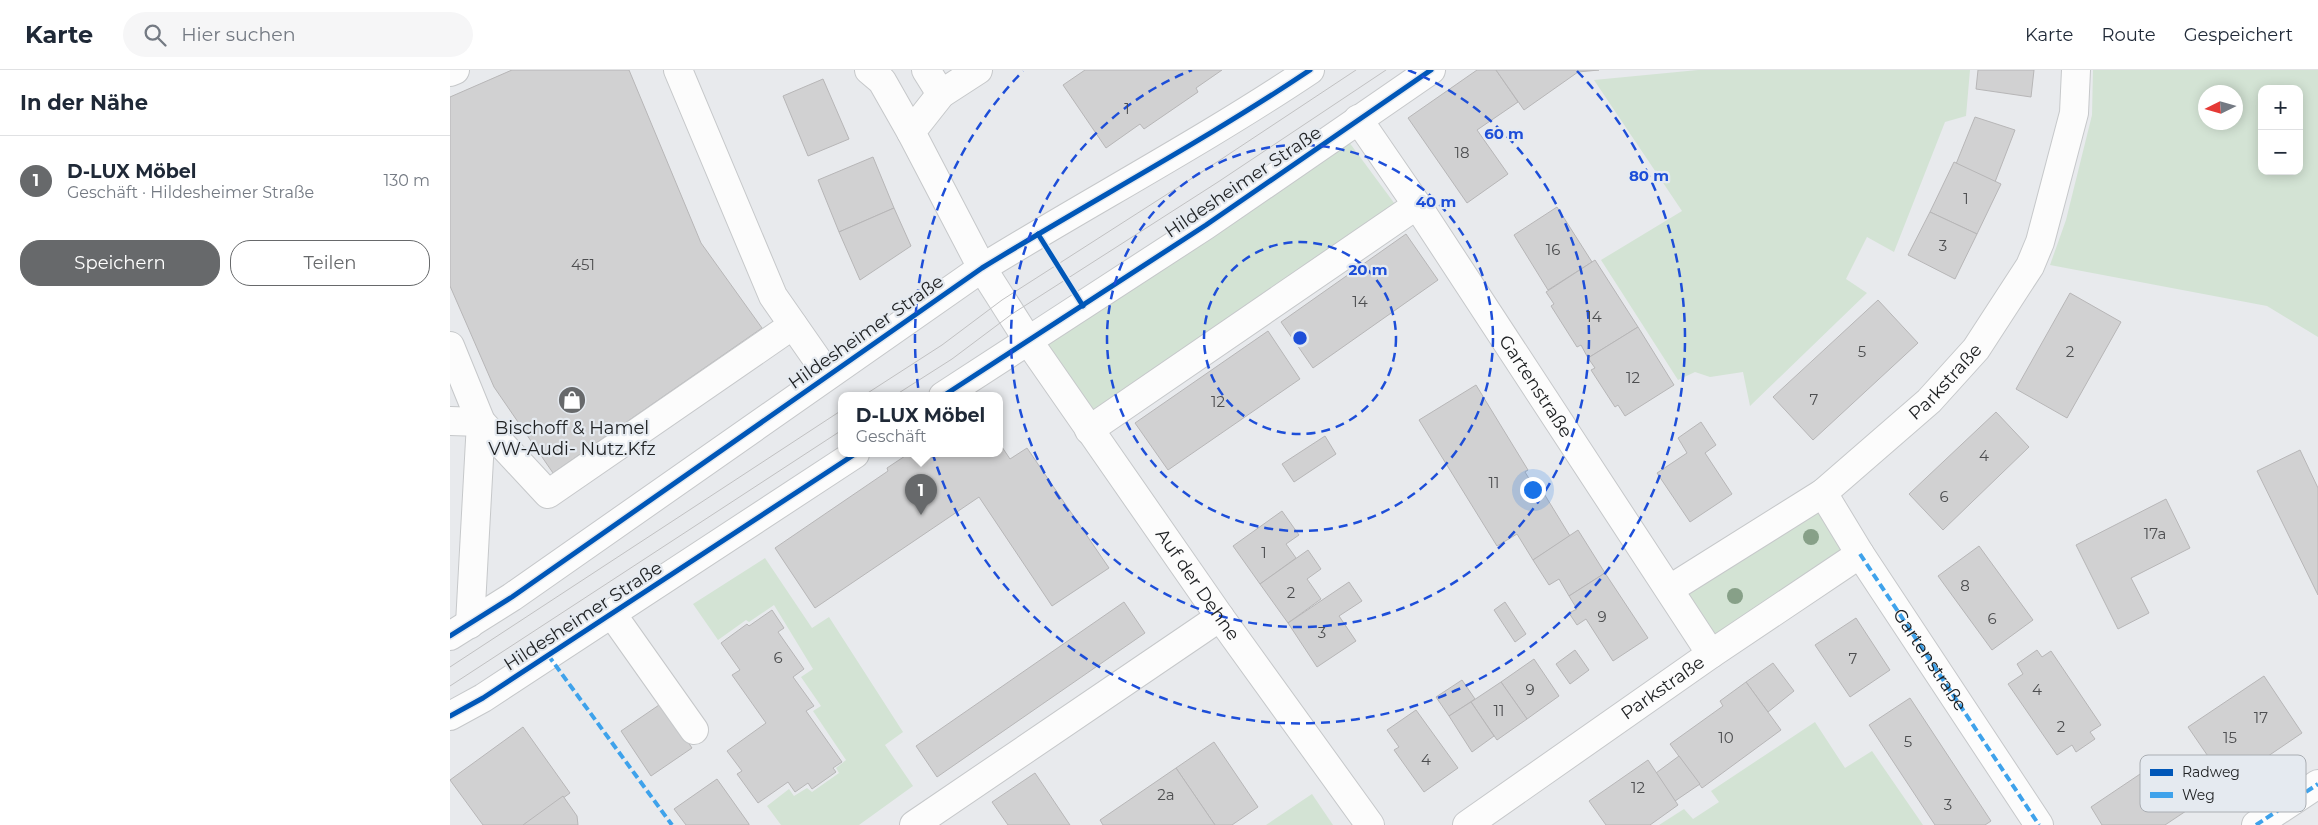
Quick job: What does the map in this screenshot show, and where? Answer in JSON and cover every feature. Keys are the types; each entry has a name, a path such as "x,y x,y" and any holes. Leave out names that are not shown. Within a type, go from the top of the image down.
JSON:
{"street":[{"path":"450,72 455,70"},
{"path":"678,70 773,296 828,375"},
{"path":"869,70 882,81 911,132 982,268 1029,342"},
{"path":"926,70 942,94"},
{"path":"911,132 942,94 978,70"},
{"name":"Hildesheimer Straße","path":"460,630 512,597 982,268 1060,220 1188,147 1310,70"},
{"name":"Hildesheimer Straße","path":"949,392 1029,342 1206,225 1431,70"},
{"name":"Parkstraße","path":"1670,589 1823,493 1929,401 1976,349 2030,266 2040,242 2074,113 2076,70"},
{"name":"Gartenstraße","path":"1358,119 1670,589 1711,654"},
{"path":"1089,430 1417,206"},
{"path":"450,346 481,422 548,494 793,325"},
{"name":"Auf der Dehne","path":"1029,342 1220,617 1370,825"},
{"path":"450,422 481,422"},
{"path":"460,630 481,422"},
{"name":"Hildesheimer Straße","path":"450,716 483,698 850,457"},
{"name":"Gartenstraße","path":"1823,493 1860,554 2039,825"},
{"name":"Parkstraße","path":"1467,825 1711,654 1860,554"},
{"path":"612,614 694,730"},
{"path":"914,825 1220,617"},
{"path":"2306,792 2318,784"},
{"path":"2256,825 2276,812"}],"green space":[{"path":"1698,70 1970,70 1966,116 1945,122 1894,252 1867,237 1846,279 1867,293 1750,406 1743,372 1710,377 1695,372 1678,380 1601,260 1682,211 1594,80"},
{"path":"2093,70 2318,70 2318,337 2267,306 2050,265 2066,220 2092,115"},
{"path":"1346,138 1400,211 1091,421 1041,344"},
{"path":"1818,508 1844,549 1713,640 1683,593"},
{"path":"765,558 812,628 829,617 903,732 885,745 913,786 859,825 781,825 767,806 789,789 794,796 807,788 812,792 839,773 836,768 846,760 813,711 821,706 801,677 813,669 774,605 749,622 746,620 718,640 693,604"},
{"path":"1815,722 1845,768 1872,751 1923,825 1659,825 1684,809 1693,819 1719,802 1711,791"},
{"path":"1312,794 1333,825 1266,825"}],"building":[{"path":"512,70 629,70 701,243 762,328 553,473 494,387 450,286 450,97"},
{"path":"1085,70 1222,70 1196,88 1198,92 1144,129 1140,124 1106,148 1063,85"},
{"path":"1477,70 1496,70 1518,102 1477,130 1508,174 1467,203 1408,118"},
{"path":"1496,70 1599,70 1578,72 1524,110"},
{"path":"1978,70 2034,70 2031,97 1976,89"},
{"path":"823,79 849,139 808,156 783,96"},
{"path":"1975,117 2015,130 1995,182 1956,164"},
{"path":"873,157 894,208 839,232 818,180"},
{"path":"1954,162 2001,184 1977,234 1930,212"},
{"path":"1557,207 1592,262 1548,290 1514,235"},
{"path":"894,208 911,246 860,280 839,232"},
{"path":"1930,212 1977,234 1955,279 1908,255"},
{"path":"1406,234 1438,280 1313,368 1281,322"},
{"path":"1595,260 1638,327 1588,358 1581,345 1577,347 1551,306 1554,304 1546,292"},
{"path":"2070,293 2121,322 2067,418 2016,389"},
{"path":"1878,300 1918,343 1813,440 1773,397"},
{"path":"1638,327 1674,385 1625,416 1618,405 1615,407 1591,370 1595,368 1588,358"},
{"path":"1268,331 1300,379 1168,470 1135,423"},
{"path":"1476,385 1528,470 1525,472 1539,495 1543,492 1570,536 1533,560 1517,534 1497,546 1419,420"},
{"path":"1996,412 2029,447 1943,530 1909,494"},
{"path":"1701,422 1716,445 1705,453 1732,494 1690,522 1657,473 1687,453 1678,438"},
{"path":"1325,436 1336,454 1294,482 1282,464"},
{"path":"1003,448 1010,459 1027,448 1109,568 1052,606 979,497 815,608 775,548 888,471 887,468 904,457 1003,457"},
{"path":"2300,450 2318,488 2318,595 2257,471"},
{"path":"2166,499 2190,548 2131,578 2149,613 2118,629 2076,545"},
{"path":"1282,511 1299,535 1286,544 1296,558 1260,584 1233,546"},
{"path":"1578,530 1605,573 1569,596 1559,579 1549,585 1533,560"},
{"path":"1979,546 2033,620 1992,650 1938,576"},
{"path":"1308,550 1321,569 1307,579 1321,599 1288,623 1260,584"},
{"path":"1605,573 1648,638 1613,661 1586,619 1577,625 1569,613 1577,609 1569,596"},
{"path":"1349,582 1362,601 1339,616 1356,641 1317,667 1288,623"},
{"path":"1124,602 1145,633 937,777 916,746"},
{"path":"1505,602 1526,634 1515,642 1494,610"},
{"path":"772,610 784,628 778,632 804,669 793,677 814,706 806,711 842,762 833,768 836,772 812,789 808,783 795,792 788,782 758,803 737,774 742,771 727,751 766,723 732,675 740,670 721,643 747,624 749,626"},
{"path":"1856,618 1890,670 1850,697 1815,645"},
{"path":"1575,650 1589,670 1570,684 1556,664"},
{"path":"2037,650 2042,657 2051,651 2101,725 2090,732 2095,739 2076,752 2072,745 2057,755 2008,684 2023,674 2017,664"},
{"path":"1534,659 1559,696 1527,719 1501,682"},
{"path":"1773,663 1794,691 1768,712 1746,682"},
{"path":"2264,676 2302,733 2270,755 2207,755 2188,727"},
{"path":"1462,680 1475,699 1449,716 1436,697"},
{"path":"1501,682 1527,719 1497,740 1471,702"},
{"path":"1746,682 1781,730 1702,788 1670,744 1723,706 1720,701"},
{"path":"1910,698 1991,821 1985,825 1935,825 1869,725"},
{"path":"1471,702 1494,736 1472,752 1449,716"},
{"path":"662,703 692,748 651,776 621,731"},
{"path":"1416,710 1458,768 1424,792 1394,750 1399,747 1387,730"},
{"path":"523,727 570,793 526,825 483,825 450,780"},
{"path":"1214,742 1258,807 1232,825 1215,825 1176,768"},
{"path":"1679,756 1700,784 1675,801 1656,773"},
{"path":"1648,760 1678,805 1650,825 1606,825 1589,801"},
{"path":"1176,768 1215,825 1103,825 1100,820"},
{"path":"1035,773 1070,825 1008,825 992,802"},
{"path":"2140,774 2140,812 2184,812 2165,825 2102,825 2091,807"},
{"path":"717,779 749,825 686,825 674,809"},
{"path":"563,796 577,816 578,825 523,825"}],"tram line":[{"path":"869,392 942,345 1002,300 1208,168 1356,70"},
{"path":"900,392 952,359 1012,314 1218,182 1386,70"},
{"path":"450,667 838,413"},
{"path":"450,686 838,433"}],"marked path":[{"path":"1860,554 2039,825"},
{"path":"548,655 672,825"},
{"path":"2306,792 2318,784"},
{"path":"2256,825 2276,812"}],"cycle path":[{"path":"450,636 512,597 982,268 1188,146 1310,70"},
{"path":"949,392 1206,225 1431,70"},
{"path":"1038,234 1083,306"},
{"path":"450,716 483,698 850,457"}],"place":[{"name":"Bischoff & Hamel VW-Audi- Nutz.Kfz","path":"572,400"},
{"name":"D-LUX Möbel","path":"921,515"}]}
